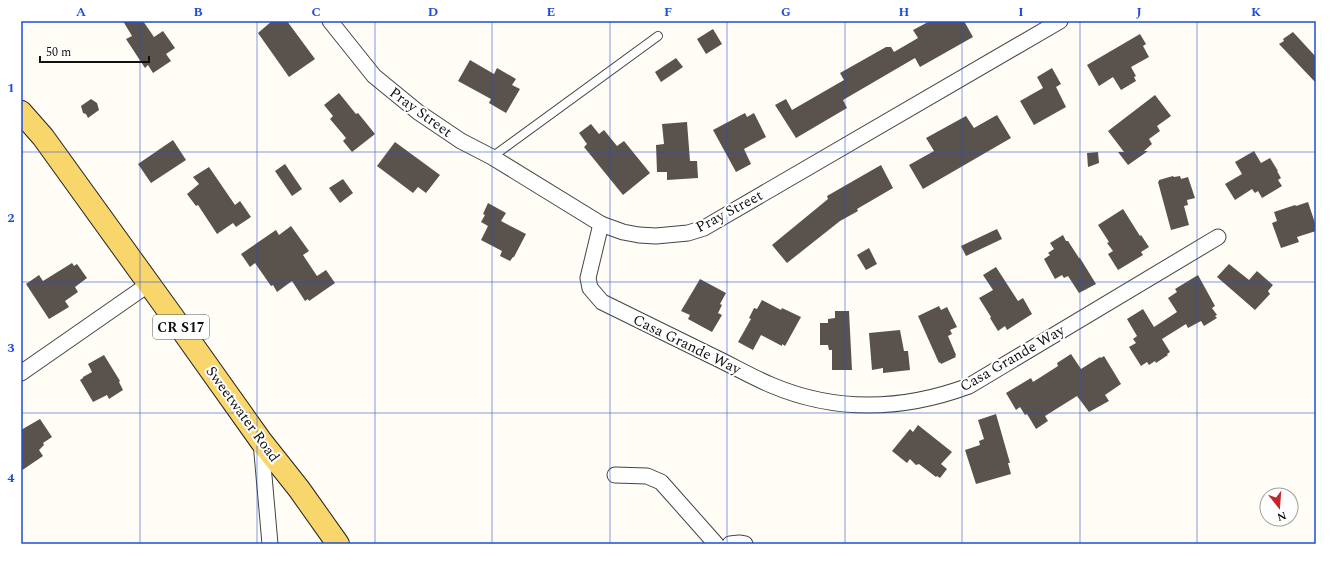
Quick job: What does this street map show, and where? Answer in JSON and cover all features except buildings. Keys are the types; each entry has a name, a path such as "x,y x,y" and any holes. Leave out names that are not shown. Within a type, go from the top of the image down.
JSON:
{"main road":[{"name":"Sweetwater Road","path":"21,112 44,137 261,441 299,489 338,544"}],"street":[{"name":"Pray Street","path":"330,21 374,76 418,112 461,141 492,157 601,224 623,232 656,236 688,233 704,228 1060,21"},
{"name":"Casa Grande Way","path":"601,224 588,278 590,288 602,302 771,385 813,399 858,405 887,405 925,400 948,394 969,386 1218,237"},
{"path":"21,373 149,284"},
{"path":"261,441 270,544"},
{"path":"615,474 647,476 661,482 716,544"},
{"path":"730,544 739,542 745,544"}],"lane":[{"path":"492,157 658,36"}]}
